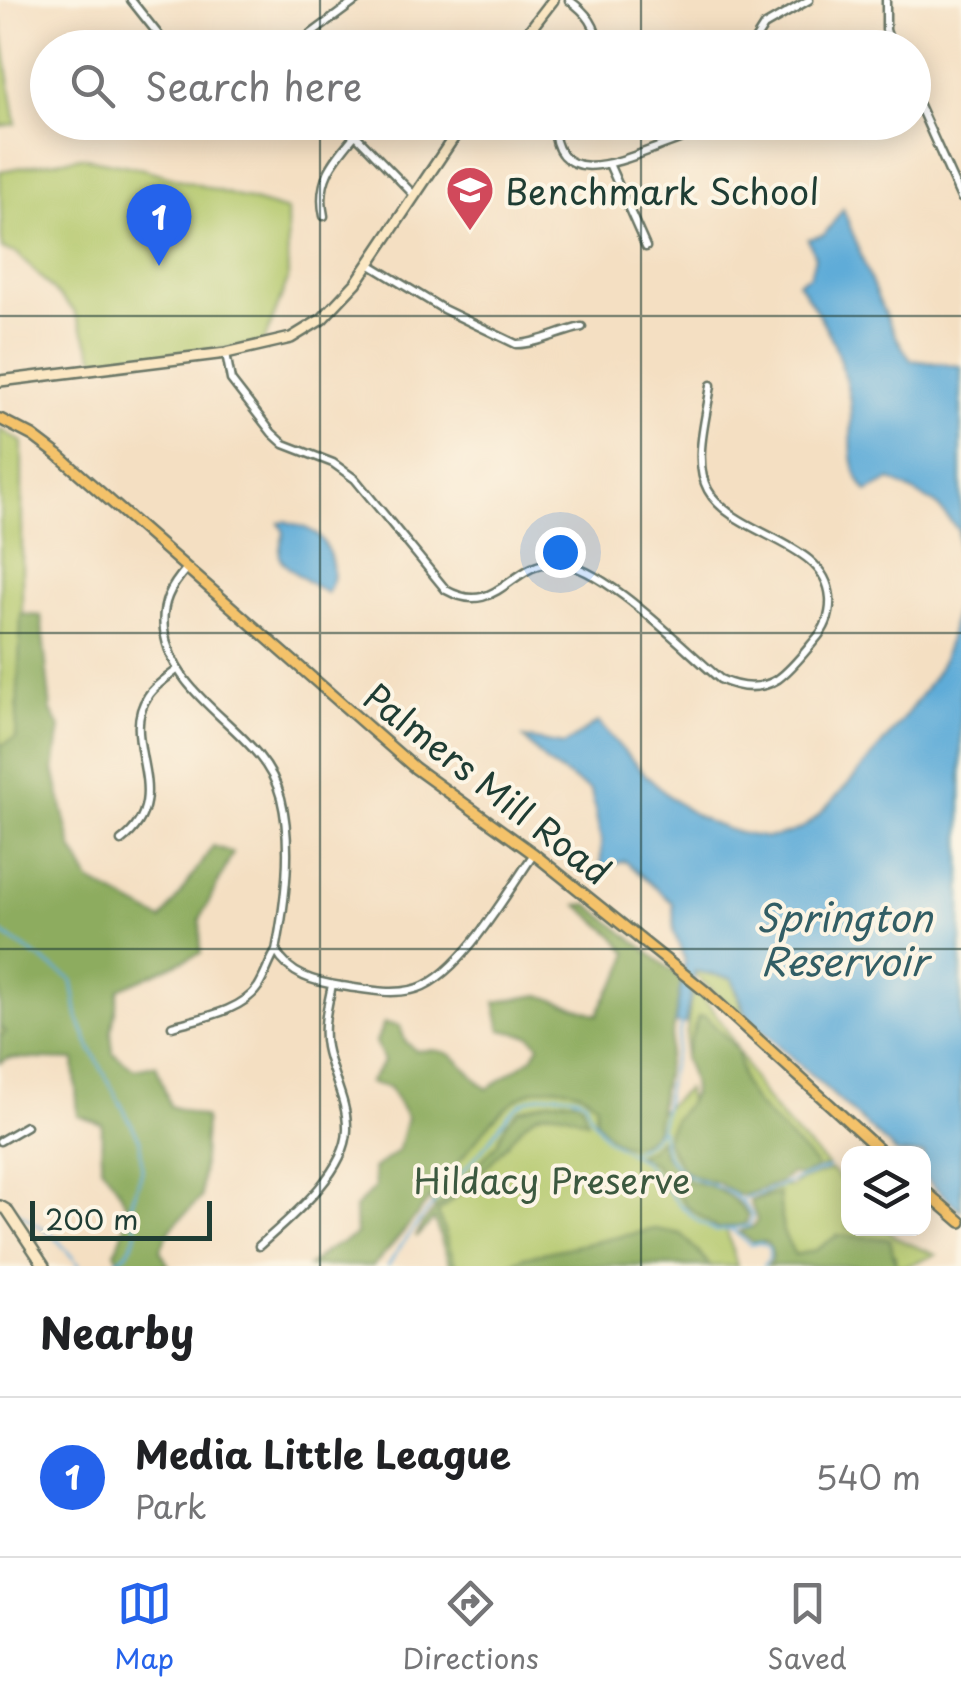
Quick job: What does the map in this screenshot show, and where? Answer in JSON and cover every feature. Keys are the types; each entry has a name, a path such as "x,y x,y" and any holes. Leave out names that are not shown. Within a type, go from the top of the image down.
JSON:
{"main road":[{"path":"530,30 553,0"},
{"path":"0,380 226,353 306,331 337,306 452,140"},
{"name":"Palmers Mill Road","path":"0,419 58,455 415,768 534,854 705,990 875,1146"},
{"path":"931,1197 961,1222"},
{"path":"0,1206 8,1210 44,1266"}],"street":[{"path":"131,0 155,30"},
{"path":"317,30 358,0"},
{"path":"570,0 584,10 595,30"},
{"path":"761,30 810,0"},
{"path":"886,0 886,30"},
{"path":"931,132 961,198"},
{"path":"324,216 322,184 328,169 351,140"},
{"path":"362,140 415,196"},
{"path":"556,140 570,161 587,167 610,166 674,140"},
{"path":"610,166 646,247"},
{"path":"369,264 443,309 516,344 582,327"},
{"path":"226,353 232,380 272,433 284,444 332,462 355,479 446,590 460,598 475,599 490,596 529,569 556,562 581,568 609,584 720,679 750,688 774,682 822,633 830,616 829,590 812,562 738,519 718,504 706,488 701,471 711,385"},
{"path":"172,1026 232,1007 257,988 276,951 286,863 280,796 268,770 191,690 166,643 163,617 170,590 187,568"},
{"path":"121,841 140,820 149,796 140,737 147,696 178,670"},
{"path":"276,951 281,962 296,973 332,984 392,992 411,990 437,980 456,963 534,854"},
{"path":"259,1246 316,1191 346,1145 346,1114 324,1025 332,984"},
{"path":"0,1140 26,1126"}],"green space":[{"path":"0,19 16,124 0,126"},
{"path":"81,157 144,169 287,211 288,280 263,344 98,364 74,311 17,253 2,249 0,171"},
{"path":"0,429 22,442 22,1035 0,1051"},
{"path":"21,614 41,616 51,711 60,727 54,770 72,848 90,881 162,920 213,846 233,853 200,919 201,953 119,989 111,1033 113,1053 134,1069 156,1065 170,1106 205,1118 201,1198 171,1228 160,1250 169,1266 122,1266 115,1252 125,1227 126,1206 101,1167 102,1124 78,1116 74,1060 8,1058 0,1063 0,1037 6,1032 0,1027 0,746 16,738"},
{"path":"588,904 682,979 655,1131 638,1144 622,1144 602,1128 595,1119 596,1104 580,1092 549,1088 528,1093 488,1126 373,1266 308,1266 356,1235 355,1208 375,1187 373,1169 398,1151 407,1118 389,1087 369,1083 384,1061 376,1042 384,1023 400,1026 405,1041 416,1051 450,1054 487,1089 532,1058 539,1045 531,1036 501,1030 495,1002 540,995 598,1015 622,972 628,953 578,905"},
{"path":"695,971 732,978 744,1018 694,974"},
{"path":"692,988 715,1012 772,1106 828,1166 816,1169 756,1104 743,1083 737,1049 698,1018 684,1058"},
{"path":"705,1016 737,1049 743,1083 756,1104 816,1169 801,1176 790,1174 781,1182 738,1195 718,1183 692,1176 681,1167 665,1139 692,1096 684,1058 698,1017"},
{"name":"Hildacy Preserve","path":"577,1078 631,1136 686,1089 737,1266 455,1266 427,1189 488,1102"},
{"path":"574,1099 582,1103 587,1121 556,1112 536,1115 438,1213 456,1266 450,1266 434,1219 416,1237 422,1224 497,1144 506,1123 519,1110 548,1101"},
{"path":"659,1139 663,1153 690,1182 715,1188 737,1202 748,1215 746,1224 717,1229 688,1207 654,1164 637,1155"},
{"path":"831,1170 841,1180 841,1236 894,1236 936,1255 896,1266 895,1255 838,1235 816,1250 795,1255 783,1232 779,1194 750,1201 783,1186 793,1187"},
{"path":"779,1194 783,1232 795,1255 816,1250 838,1235 890,1239 896,1266 767,1266 772,1254 766,1242 752,1242 739,1232 754,1226 757,1220 750,1201"},
{"path":"655,1229 681,1234 711,1266 507,1266 524,1257"}],"water":[{"name":"Springton Reservoir","path":"843,209 881,306 911,360 961,366 961,1211 931,1183 931,1146 889,1146 753,1022 732,978 695,971 685,1024 675,1023 685,960 674,933 673,903 625,861 601,868 601,840 591,791 547,763 524,738 564,745 598,722 651,780 689,811 736,832 773,837 803,827 838,795 935,674 948,643 954,612 958,530 936,504 891,480 867,492 859,481 852,457 851,408 841,362 798,282 810,275 815,257 808,239 824,235"},
{"path":"285,521 313,532 322,540 333,571 327,593 282,561 284,532 279,523"}],"waterway":[{"path":"0,932 72,980 78,1018 91,1049 140,1140 142,1171 130,1208 137,1231 126,1254 111,1266"},
{"path":"631,1151 653,1138 662,1122 681,1023"},
{"path":"388,1266 421,1219 508,1114 526,1101 551,1094 585,1100 590,1116 607,1139 644,1162 698,1221 715,1231 749,1226 752,1216 741,1201 675,1165 666,1151 661,1130"},
{"path":"742,1200 828,1168"},
{"path":"10,1207 54,1236 80,1266"},
{"path":"732,1230 750,1245 760,1243 769,1248 769,1258 763,1266"}],"place":[{"name":"Benchmark School","path":"470,232"},
{"name":"Media Little League","path":"159,266"}]}
